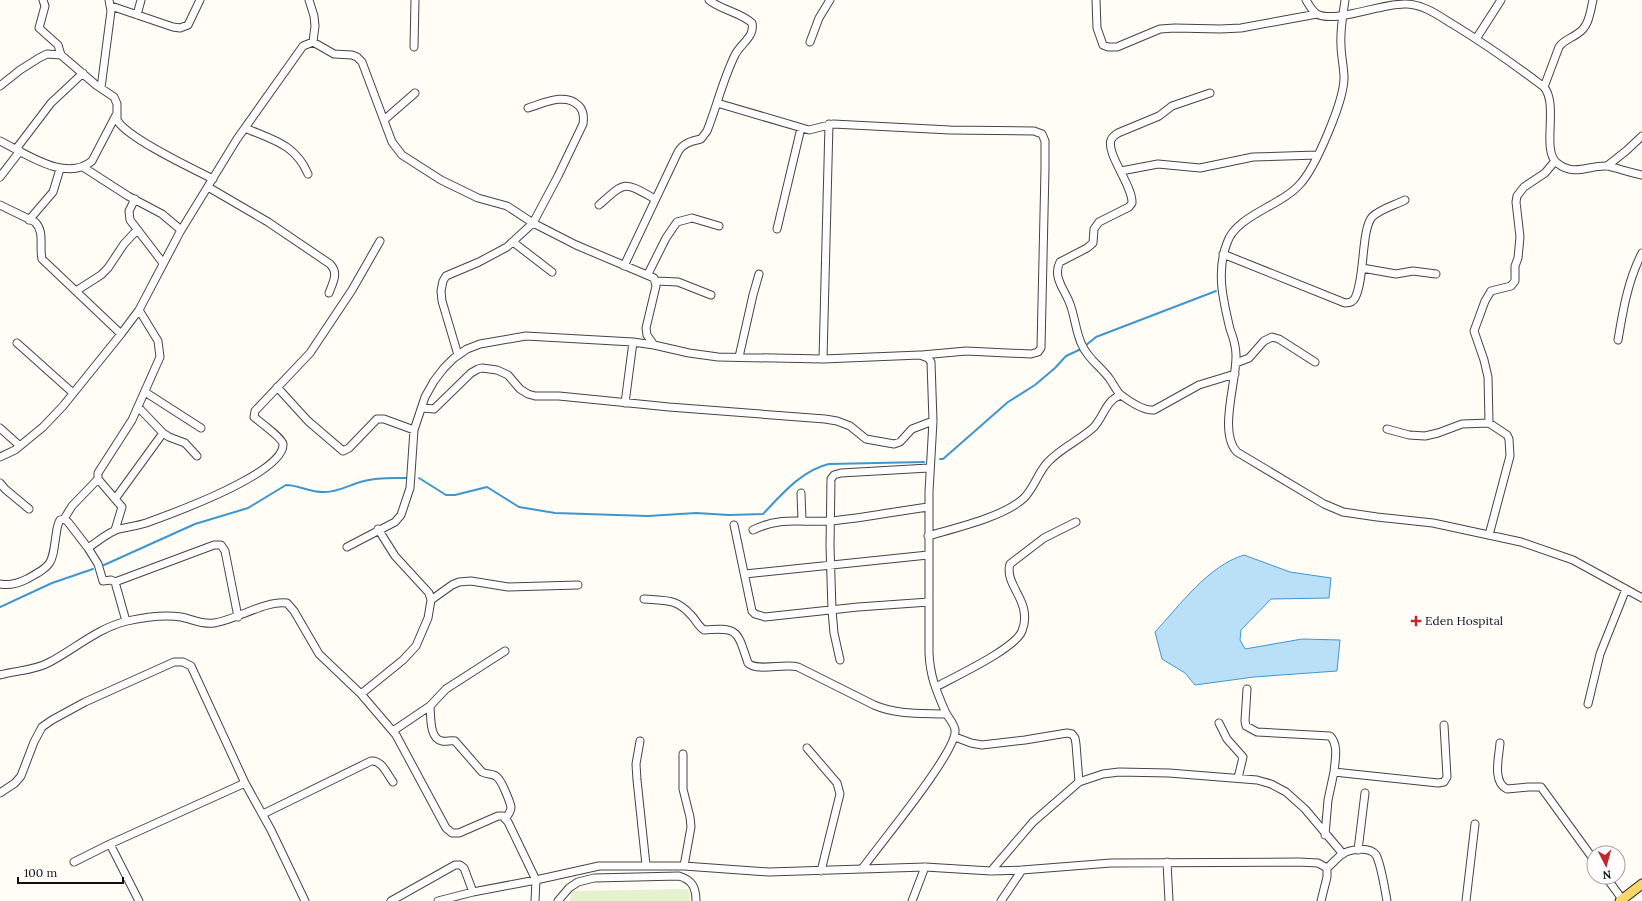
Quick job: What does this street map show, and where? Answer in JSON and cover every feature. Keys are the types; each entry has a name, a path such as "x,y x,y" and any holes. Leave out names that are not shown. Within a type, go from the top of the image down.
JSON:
{"main road":[{"path":"1621,900 1642,884"}],"street":[{"path":"0,141 50,166 60,169 83,167 92,161 116,114 117,108 114,97 61,55 58,45 40,28 45,6 43,0"},
{"path":"137,15 141,0"},
{"path":"102,88 110,3 137,15 173,27 184,27 188,25 200,0"},
{"path":"309,0 314,21 313,42"},
{"path":"414,0 414,47"},
{"path":"624,266 681,146 704,138 736,52 750,36 753,28 752,23 748,19 721,9 709,0"},
{"path":"810,42 819,18 830,0"},
{"path":"1096,0 1097,28 1103,45 1108,47 1117,47 1160,29 1241,28 1317,14"},
{"path":"1306,0 1311,9 1317,14 1323,16 1342,16 1391,5 1406,4 1428,9 1476,39 1544,87 1550,97 1551,152 1555,161 1564,168 1580,170 1607,166 1642,175"},
{"path":"1345,0 1340,26 1344,78 1340,104 1317,155 1302,183 1281,201 1255,214 1232,233 1227,240 1223,254 1221,272 1224,304 1236,354 1235,374 1228,422 1233,448 1237,452 1324,504 1343,512 1377,518 1433,523 1521,542 1573,560 1642,598"},
{"path":"1476,39 1501,0"},
{"path":"1544,87 1559,47 1563,41 1578,34 1588,23 1593,0"},
{"path":"0,457 20,446 43,427 122,334 139,310 181,230 245,128 300,50 308,43 313,42 334,54 352,55 362,62 392,142 402,155 439,178 484,201 507,206 533,224 576,245 624,266 648,274 656,281 678,282 711,295"},
{"path":"0,86 20,70 39,58 47,54 61,55"},
{"path":"0,177 48,106 83,73"},
{"path":"1210,92 1172,106 1159,116 1118,133 1112,137 1111,146 1132,199 1129,207 1099,222 1094,229 1093,243 1091,246 1064,259 1058,266 1057,276 1070,304 1084,350 1090,359 1108,376 1120,394 1141,406 1154,410 1199,385 1235,374"},
{"path":"384,120 415,93"},
{"path":"458,355 442,301 441,291 443,281 446,276 479,262 513,242 533,224 578,136 584,119 582,110 579,106 570,100 565,99 528,108"},
{"path":"347,547 378,529 395,522 401,515 410,488 414,430 425,397 434,381 444,368 467,349 480,344 526,336 632,342 654,345 689,353 739,357 823,359 920,355 966,351 1032,354 1038,352 1041,348 1045,214 1044,137 1039,132 950,130 829,124 814,130 801,128 717,103"},
{"path":"116,114 119,124 126,130 173,159 213,179"},
{"path":"823,359 829,124"},
{"path":"245,128 289,148 301,159 308,174"},
{"path":"777,229 801,128"},
{"path":"1607,166 1642,136"},
{"path":"1121,171 1158,164 1200,168 1253,157 1317,155"},
{"path":"1489,423 1488,377 1484,360 1475,338 1474,325 1488,294 1491,291 1511,286 1515,281 1514,266 1518,258 1520,237 1516,202 1517,196 1524,187 1545,172 1555,161"},
{"path":"83,167 162,214 181,230"},
{"path":"29,220 53,192 60,169"},
{"path":"599,205 618,188 626,186 636,188 655,199"},
{"path":"208,187 268,222 330,264 336,273 329,293"},
{"path":"135,199 128,215 137,230 163,263"},
{"path":"1223,254 1345,303 1352,302 1355,298 1362,268 1366,232 1370,220 1376,214 1405,200"},
{"path":"0,206 39,226 41,230 42,259 122,334"},
{"path":"648,274 666,238 677,222 692,218 719,226"},
{"path":"76,291 101,275 108,268 124,244 137,230"},
{"path":"88,548 115,530 145,524 227,491 257,474 276,458 281,452 281,440 254,416 254,413 281,392 310,353 348,296 380,241"},
{"path":"513,242 552,272"},
{"path":"1618,340 1629,283 1642,253"},
{"path":"1362,268 1396,274 1413,271 1436,274"},
{"path":"739,357 759,274"},
{"path":"654,345 647,335 646,328 656,281"},
{"path":"115,530 122,510 121,504 98,479 98,473 132,420 157,366 161,353 154,333 139,310"},
{"path":"1236,363 1249,358 1264,341 1272,338 1280,339 1315,362"},
{"path":"625,403 632,342"},
{"path":"17,343 73,393"},
{"path":"862,869 943,760 955,736 953,725 946,714 930,671 928,536 933,422 932,362 928,358 920,355"},
{"path":"422,408 430,410 438,407 466,377 482,368 497,370 508,376 520,389 535,396 559,396 625,403 825,419 837,421 850,426 866,439 894,444 900,442 912,429 933,422"},
{"path":"145,392 201,428"},
{"path":"281,392 308,421 339,449 343,450 349,448 376,419 384,419 414,430"},
{"path":"928,536 963,526 1013,506 1035,485 1048,462 1094,427 1111,399 1120,394"},
{"path":"138,407 163,433 169,437 186,443 197,456"},
{"path":"1387,428 1409,435 1425,436 1462,424 1489,423 1506,435 1509,439 1511,450 1510,456 1489,535"},
{"path":"0,428 20,446"},
{"path":"115,499 163,433"},
{"path":"840,660 834,633 832,610 830,521 831,479 834,475 842,473 930,468"},
{"path":"0,584 13,584 23,581 46,569 51,562 60,520 64,519 72,506 98,479"},
{"path":"0,483 29,509"},
{"path":"801,493 802,521"},
{"path":"753,530 765,524 778,521 830,521 929,507"},
{"path":"64,519 88,548 98,564 103,581 111,580 115,582 214,545 221,545 225,551 238,617"},
{"path":"936,687 1016,641 1022,632 1025,621 1022,603 1010,578 1008,570 1010,564 1044,538 1076,522"},
{"path":"734,525 752,611 758,616 765,617 929,602"},
{"path":"361,694 403,660 416,646 428,618 431,600 429,593 394,556 378,529"},
{"path":"745,574 928,555"},
{"path":"431,600 452,585 459,582 471,581 508,587 578,585"},
{"path":"115,582 126,621"},
{"path":"1588,704 1600,654 1626,589"},
{"path":"644,599 672,601 678,603 683,606 704,630 731,630 737,634 740,639 750,666 757,668 792,665 886,710 918,714 946,714"},
{"path":"0,675 38,667 49,662 97,632 126,621 156,616 171,616 184,617 204,623 213,623 238,617 266,606 287,603 294,611 319,654 361,694 394,731 446,828 452,833 459,833 493,817 503,816 506,819 536,880 535,901"},
{"path":"394,731 430,706 446,689 505,651"},
{"path":"0,794 15,783 21,776 34,742 42,727 86,702 174,662 183,662 191,666 245,783 263,814 305,901"},
{"path":"1247,689 1246,726 1257,732 1330,736 1334,740 1336,746 1334,772 1328,800 1326,835"},
{"path":"430,706 432,730 438,740 455,741 482,772 497,777 500,781 511,808 506,819"},
{"path":"1219,723 1227,739 1242,757 1238,778"},
{"path":"1334,772 1438,783 1444,782 1447,777 1444,725"},
{"path":"955,736 971,743 982,745 1068,733 1072,734 1075,738 1076,744 1079,782"},
{"path":"640,741 636,764 646,865"},
{"path":"1500,743 1498,775 1500,784 1507,790 1532,786 1540,787 1586,849"},
{"path":"807,748 837,783 840,794 820,871"},
{"path":"684,754 683,789 691,827 684,866"},
{"path":"263,814 370,761 379,762 393,782"},
{"path":"991,871 1033,822 1079,782 1104,774 1119,772 1169,773 1238,778 1257,780 1271,784 1286,792 1305,809 1343,854"},
{"path":"74,862 110,844 245,783"},
{"path":"1358,850 1366,793"},
{"path":"1466,901 1475,824"},
{"path":"110,844 139,901"},
{"path":"1320,901 1327,877 1327,868 1343,854 1364,848 1371,851 1376,856 1384,883 1387,901"},
{"path":"1167,862 1169,901"},
{"path":"438,901 473,892 599,866 684,866 769,872 925,867 991,871 1111,863 1299,862 1318,863 1327,868"},
{"path":"391,901 455,865 460,865 464,868 473,892"},
{"path":"912,901 925,867"},
{"path":"1001,901 1022,870"},
{"path":"558,901 569,888 578,882 594,878 679,876 688,879 693,885 696,894 696,901"},
{"path":"1611,885 1621,900"}],"green space":[{"path":"689,889 690,901 570,901 571,891"}],"water":[{"path":"1244,555 1290,572 1331,578 1329,598 1271,599 1241,630 1240,640 1245,649 1302,639 1340,640 1337,671 1254,677 1195,685 1185,673 1162,659 1155,632 1207,577 1231,560"}],"waterway":[{"path":"1085,346 1096,337 1216,291"},
{"path":"940,459 943,459 1008,402 1035,385 1055,368 1066,356 1081,349"},
{"path":"419,478 446,495 455,495 487,487 519,507 555,513 648,516 696,513 729,515 763,514 801,477 819,467 829,464 924,462"},
{"path":"104,565 195,524 248,508 286,485 320,492 330,492 369,480 407,478"},
{"path":"0,607 52,583 93,569"}],"place":[{"name":"Eden Hospital","path":"1416,621"}]}
